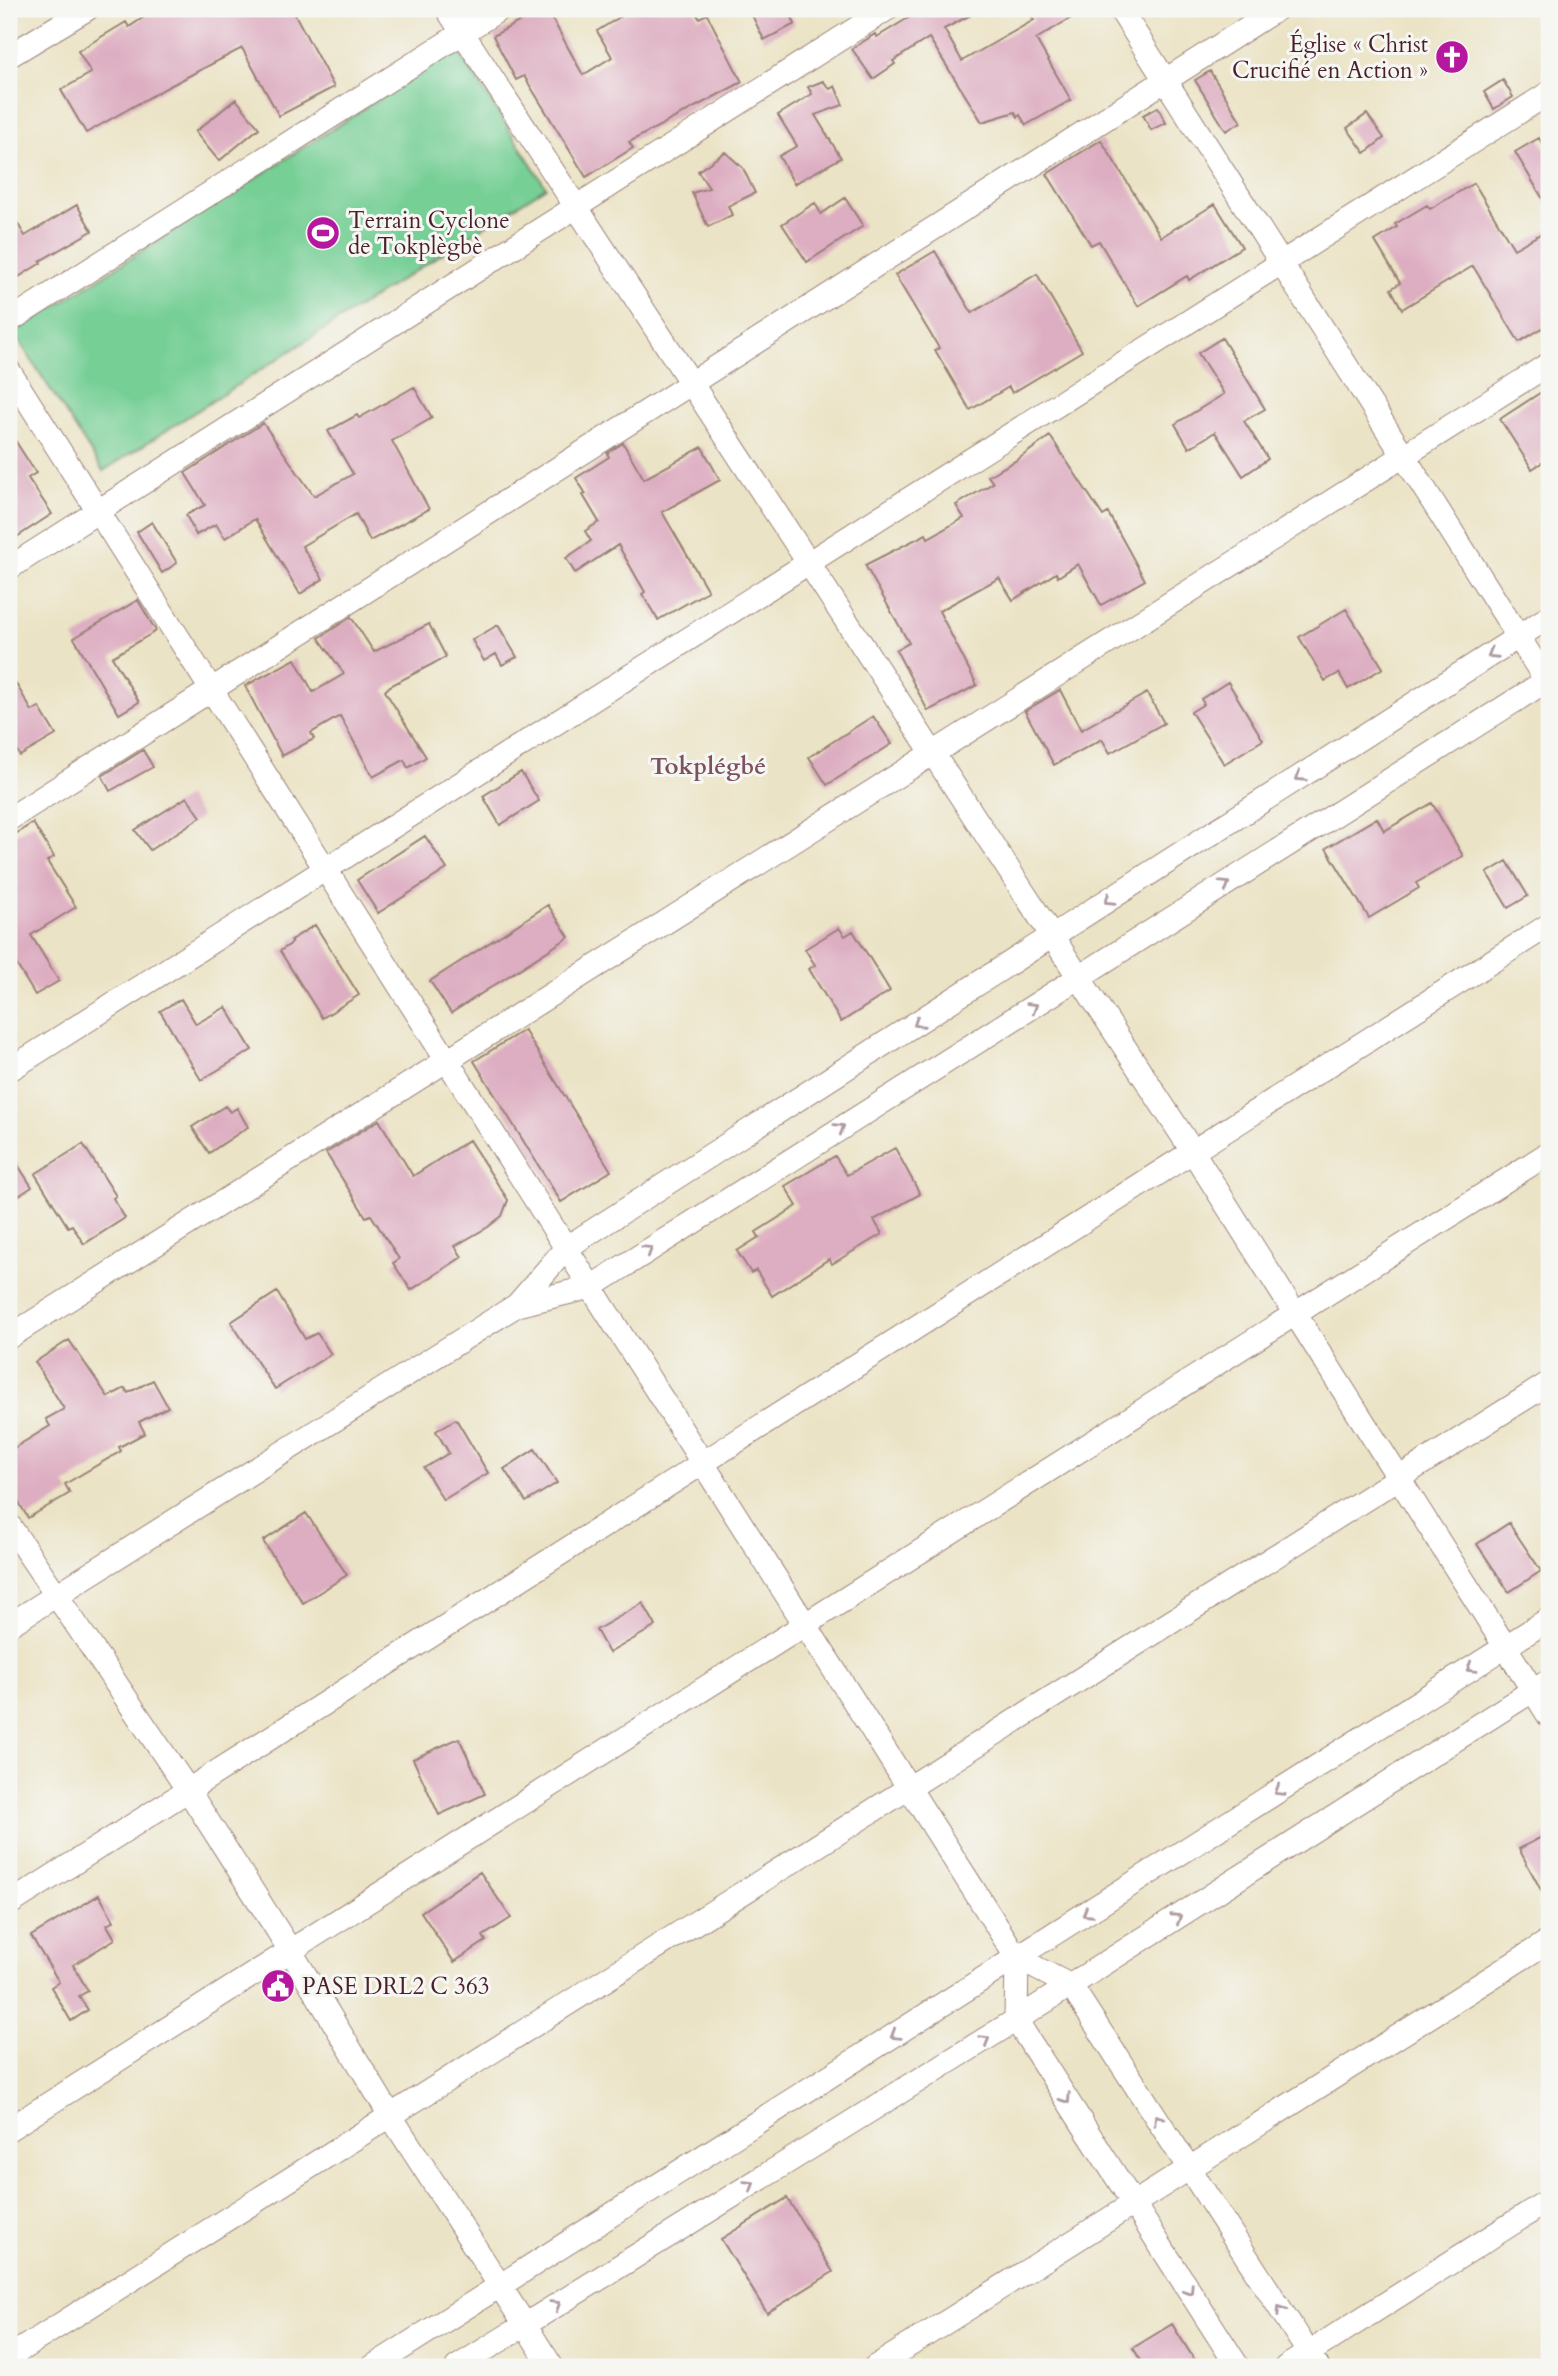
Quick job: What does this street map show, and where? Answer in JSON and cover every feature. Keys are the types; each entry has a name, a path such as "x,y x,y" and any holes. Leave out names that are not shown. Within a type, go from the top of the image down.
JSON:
{"street":[{"path":"9,57 87,9"},
{"path":"447,9 1080,977 1506,1646 1541,1686 1549,1716"},
{"path":"9,321 500,9"},
{"path":"9,568 887,9"},
{"path":"517,1305 591,1287 1548,682 1120,9"},
{"path":"9,819 1277,9"},
{"path":"9,1070 1549,93"},
{"path":"9,1337 1549,364"},
{"path":"9,372 1017,1958 1071,1986 1313,2360"},
{"path":"9,1625 517,1305 566,1248 1549,617"},
{"path":"9,1904 1549,925"},
{"path":"9,2129 1549,1153"},
{"path":"9,2357 1549,1383"},
{"path":"9,1525 188,1790 290,1950 390,2115 552,2367"},
{"path":"372,2367 1549,1619"},
{"path":"457,2367 1071,1986 1541,1686"},
{"path":"875,2367 1549,1941"},
{"path":"1017,1958 1016,2020 1238,2367"},
{"path":"1286,2367 1313,2360 1549,2200"}],"green space":[{"name":"Terrain Cyclone de Tokplègbè","path":"457,49 546,187 103,471 14,333"}],"building":[{"path":"156,9 292,9 334,87 279,116 242,48 86,133 61,90 91,73 78,51 126,22 129,27"},
{"path":"542,9 547,9 583,75 612,57 597,31 633,9 694,9 699,18 707,14 742,82 629,142 633,148 586,177 524,76 516,80 493,36"},
{"path":"749,9 788,9 795,24 764,40"},
{"path":"923,9 982,9 944,29 962,61 1034,20 1027,9 1086,9 1036,39 1071,100 1026,125 1015,112 982,122 929,38 893,61 895,64 873,79 852,49"},
{"path":"1210,71 1241,122 1226,131 1195,80"},
{"path":"1503,80 1513,97 1494,109 1484,92"},
{"path":"823,81 830,89 835,86 843,105 815,115 841,158 794,184 779,156 797,146 778,115 812,94 808,87"},
{"path":"236,99 259,128 219,161 195,132"},
{"path":"1158,107 1166,123 1151,130 1143,115"},
{"path":"1367,114 1384,138 1365,153 1347,128"},
{"path":"1539,138 1549,155 1549,209 1515,152"},
{"path":"1101,140 1161,237 1215,204 1242,247 1189,280 1187,276 1138,306 1099,241 1091,245 1047,174"},
{"path":"725,152 743,168 755,193 728,206 732,215 708,227 692,193 709,188 698,171"},
{"path":"1474,183 1514,249 1549,229 1549,324 1519,342 1473,266 1402,309 1391,289 1400,283 1375,241 1397,227 1395,224 1427,205 1430,209"},
{"path":"845,198 863,226 807,262 782,224 815,203 821,214"},
{"path":"77,205 92,231 40,261 41,263 9,283 9,209 25,236"},
{"path":"935,251 972,313 1037,274 1082,351 1012,393 1009,387 970,410 935,350 939,348 895,275"},
{"path":"1222,338 1265,409 1244,421 1268,459 1243,476 1215,432 1189,448 1175,424 1224,394 1198,353"},
{"path":"414,387 432,418 392,441 429,509 370,541 356,514 302,546 323,579 300,594 255,519 225,538 216,524 196,535 186,515 205,505 185,473 263,423 314,496 353,474 328,431 357,415 359,418"},
{"path":"1549,387 1549,458 1532,469 1500,419"},
{"path":"9,431 36,473 28,478 52,514 9,542"},
{"path":"1050,436 1103,516 1108,513 1145,580 1101,605 1078,564 1058,577 1056,573 1013,600 999,578 939,611 977,685 928,711 896,650 909,643 865,565 926,534 928,538 964,518 956,505 993,483 988,476 1017,460"},
{"path":"623,443 644,479 702,447 720,480 662,512 708,591 658,620 618,545 575,573 566,558 591,541 585,531 599,522 576,478 609,457 607,453"},
{"path":"152,522 177,563 162,573 137,532"},
{"path":"138,600 156,631 112,657 139,702 119,714 74,638"},
{"path":"1346,609 1383,668 1348,689 1339,673 1325,681 1299,637"},
{"path":"351,617 374,652 429,624 446,657 385,691 426,757 408,768 404,760 373,777 340,716 311,733 314,739 282,756 245,686 295,659 313,692 344,674 319,638"},
{"path":"498,625 517,657 502,665 496,654 484,661 472,640"},
{"path":"9,672 32,711 39,707 56,735 20,756 9,737"},
{"path":"1228,682 1263,740 1224,764 1191,712 1204,704 1201,699"},
{"path":"1060,690 1081,730 1147,693 1164,723 1110,753 1102,739 1054,765 1025,711"},
{"path":"873,716 892,744 827,785 809,757"},
{"path":"143,750 153,767 110,791 102,776"},
{"path":"521,772 539,801 500,825 483,796"},
{"path":"187,797 201,817 150,850 135,830"},
{"path":"1432,803 1463,856 1416,883 1419,888 1369,918 1326,848 1377,818 1384,831"},
{"path":"33,823 54,857 47,861 76,907 31,935 59,981 35,995 9,952 9,838"},
{"path":"425,836 447,869 378,913 357,880"},
{"path":"1507,861 1528,896 1508,908 1487,873"},
{"path":"548,905 569,937 451,1013 430,981"},
{"path":"315,925 359,995 322,1018 280,951 292,943 291,940"},
{"path":"839,928 845,936 853,931 890,991 841,1022 809,969 815,965 805,949"},
{"path":"181,999 196,1024 226,1007 252,1050 201,1080 160,1011"},
{"path":"524,1030 611,1171 561,1202 474,1061"},
{"path":"225,1106 230,1112 237,1108 248,1127 209,1153 192,1127"},
{"path":"379,1120 413,1176 469,1140 508,1200 502,1216 455,1246 462,1257 411,1290 393,1263 399,1259 371,1215 366,1217 326,1153"},
{"path":"83,1144 116,1196 113,1198 125,1218 84,1244 72,1225 68,1227 35,1174"},
{"path":"895,1148 920,1194 874,1220 882,1234 832,1264 829,1259 772,1296 756,1270 751,1273 737,1251 759,1237 756,1232 797,1206 785,1186 835,1156 847,1175"},
{"path":"9,1151 32,1187 9,1202"},
{"path":"277,1292 305,1339 317,1333 331,1354 275,1389 231,1322"},
{"path":"69,1340 108,1397 125,1388 128,1393 153,1380 168,1407 139,1422 145,1433 119,1447 121,1451 65,1484 70,1493 28,1518 9,1486 9,1451 50,1426 46,1419 64,1409 35,1362"},
{"path":"456,1419 488,1473 443,1500 424,1468 449,1453 436,1431"},
{"path":"535,1449 557,1483 526,1502 504,1469"},
{"path":"306,1513 347,1575 303,1603 263,1541"},
{"path":"1509,1523 1541,1571 1509,1592 1477,1544"},
{"path":"643,1603 656,1626 609,1653 596,1630"},
{"path":"459,1738 485,1794 439,1815 413,1759"},
{"path":"1549,1833 1549,1905 1519,1849"},
{"path":"480,1872 511,1918 483,1936 486,1941 454,1962 421,1912"},
{"path":"99,1895 114,1921 107,1925 115,1939 73,1965 88,1991 79,1996 88,2010 71,2021 51,1987 59,1982 31,1936"},
{"path":"787,2198 833,2272 767,2313 721,2239"},
{"path":"1172,2324 1199,2367 1145,2367 1133,2348"}],"place":[{"name":"Église « Christ Crucifié en Action »","path":"1452,57"},
{"name":"Terrain Cyclone de Tokplègbè","path":"323,233"},
{"name":"PASE DRL2 C 363","path":"278,1986"}],"district":[{"name":"Tokplégbé","path":"708,766"}]}
